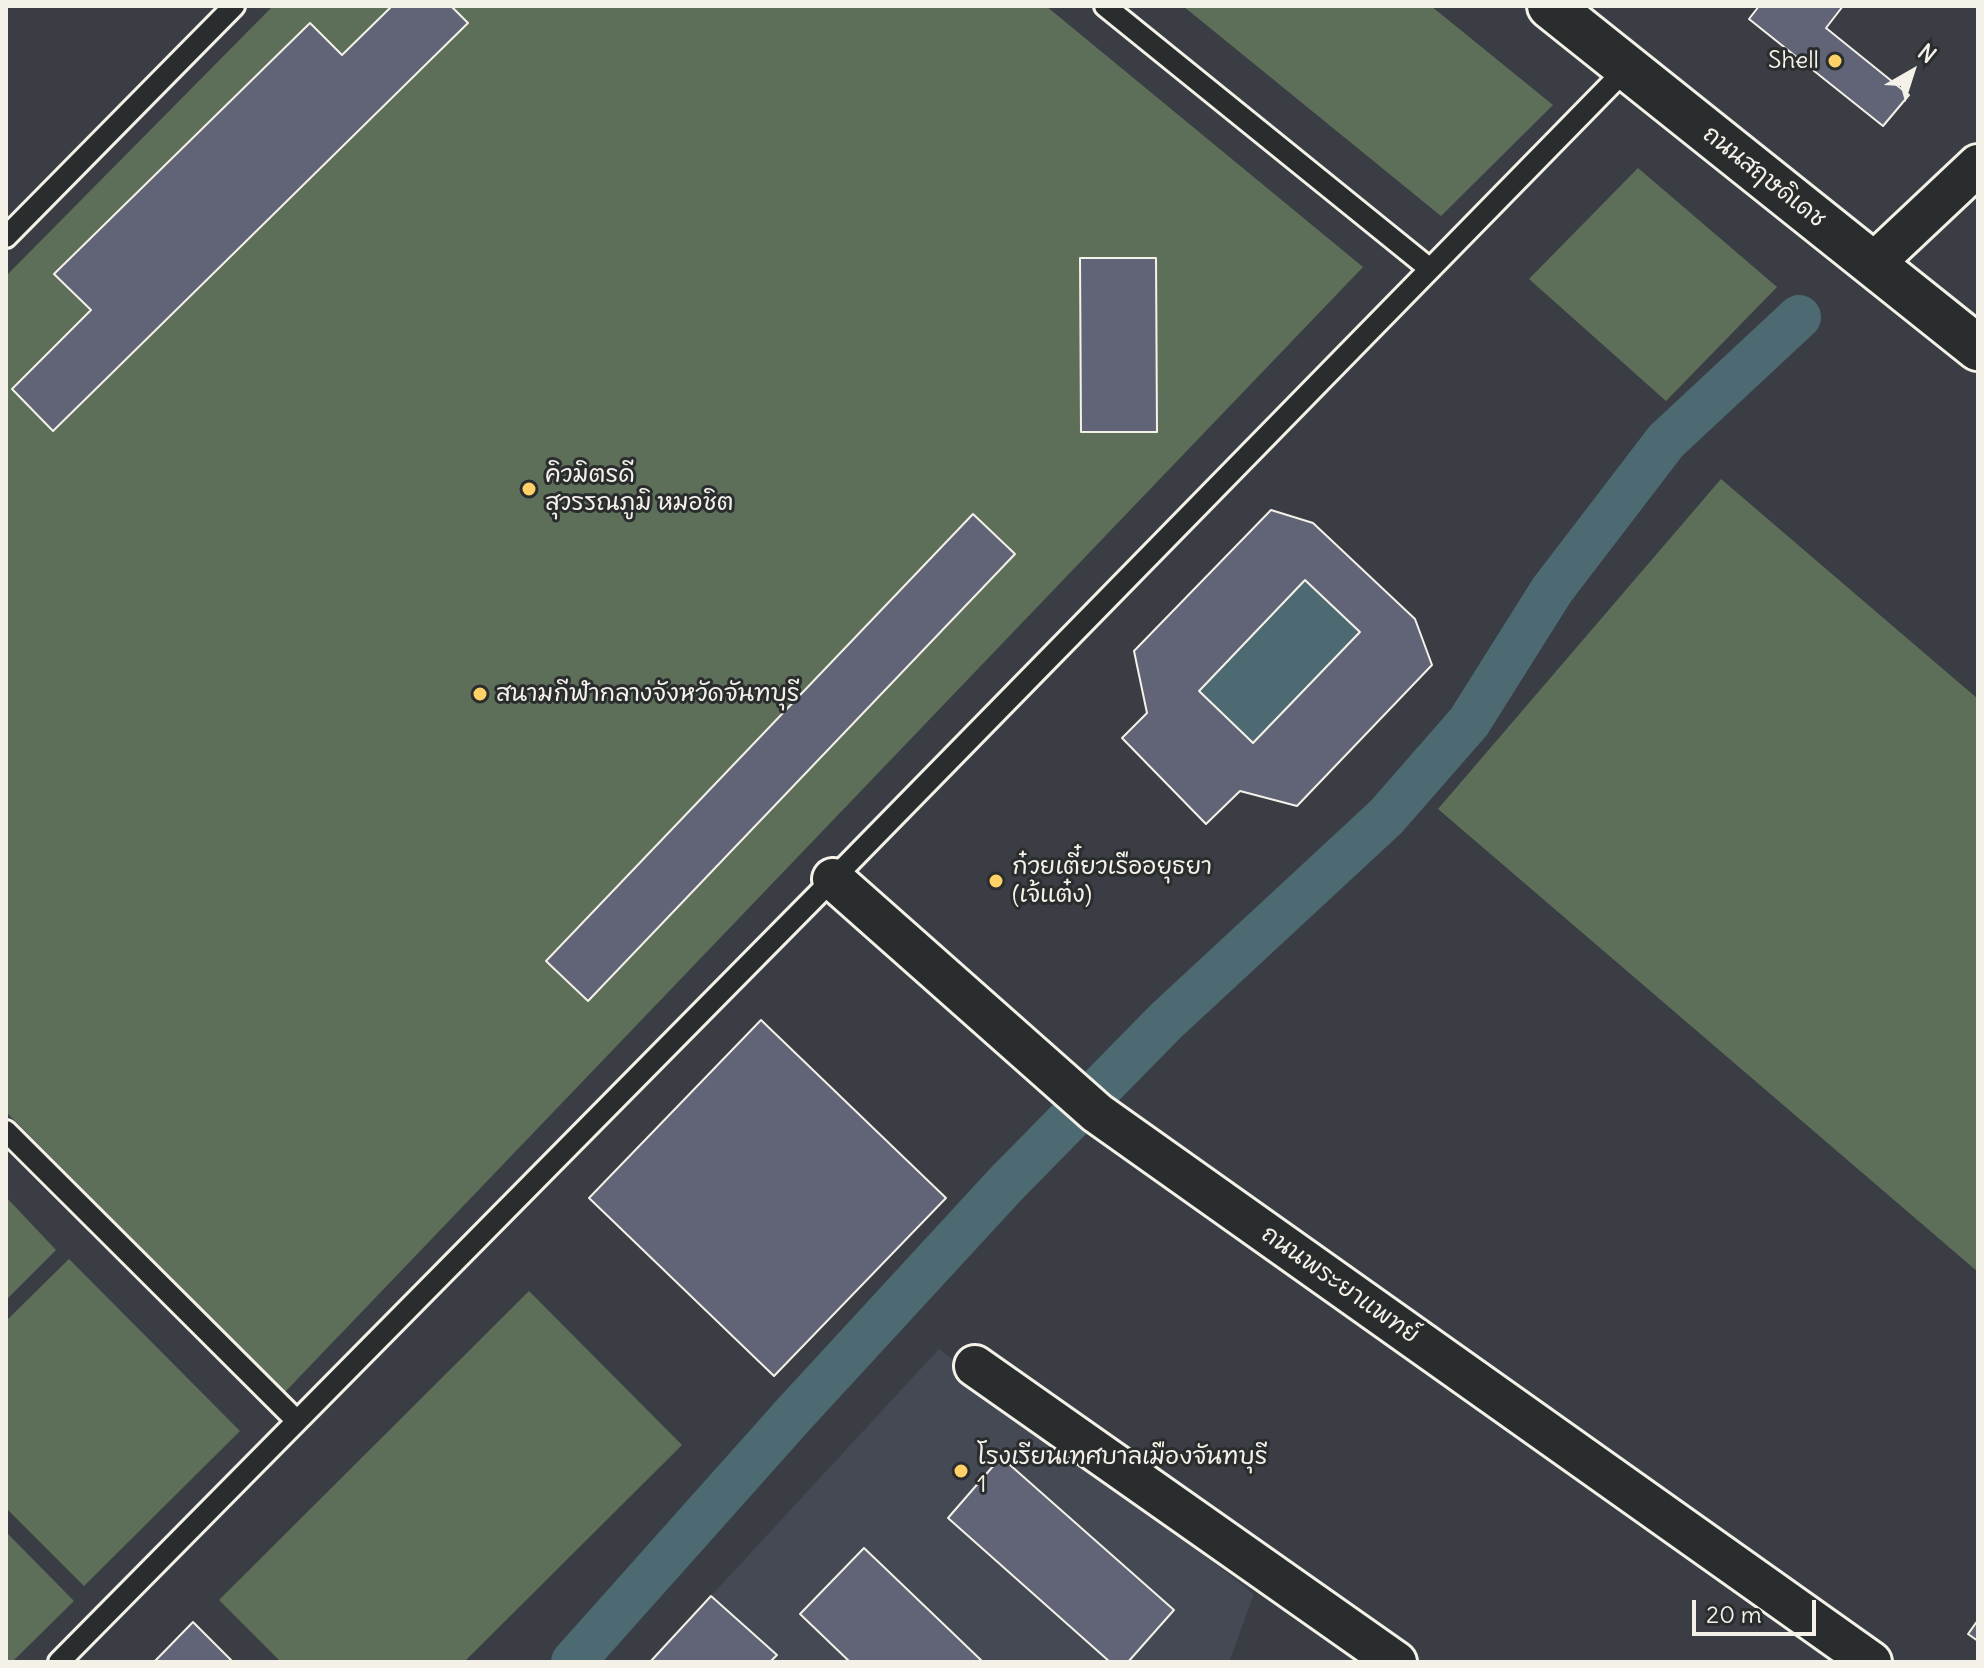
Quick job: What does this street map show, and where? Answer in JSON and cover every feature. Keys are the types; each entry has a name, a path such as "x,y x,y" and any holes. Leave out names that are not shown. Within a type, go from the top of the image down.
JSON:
{"street":[{"name":"ถนนสฤษดิเดช","path":"1550,6 1978,348"},
{"path":"1874,263 1978,165"},
{"name":"ถนนพระยาแพทย์","path":"833,879 1086,1103 1871,1662"},
{"path":"975,1366 1396,1662"}],"lane":[{"path":"6,237 234,6"},
{"path":"1105,6 1430,269"},
{"path":"59,1662 833,879 1627,68"},
{"path":"6,1131 297,1421"}],"shaded area":[{"name":"โรงเรียนเทศบาลเมืองจันทบุรี 1","path":"939,1349 1254,1594 1229,1662 650,1662"}],"green space":[{"name":"สนามกีฬากลางจังหวัดจันทบุรี","path":"273,6 1046,6 1363,267 285,1392 6,1112 6,276"},
{"path":"1183,6 1431,6 1553,105 1441,216"},
{"path":"1638,168 1777,287 1666,401 1529,279"},
{"path":"1721,479 1978,699 1978,1272 1438,809"},
{"path":"6,1197 56,1250 6,1300"},
{"path":"69,1259 240,1431 84,1586 6,1508 6,1321"},
{"path":"529,1291 682,1445 464,1662 281,1662 219,1600"},
{"path":"6,1532 74,1601 12,1662 6,1662"}],"water":[{"path":"1305,580 1360,632 1253,743 1199,691"}],"building":[{"path":"392,6 451,6 468,23 53,431 12,389 91,310 54,274 310,23 342,55"},
{"name":"Shell","path":"1759,6 1843,6 1826,28 1909,95 1883,126 1749,19"},
{"path":"1080,258 1156,258 1157,432 1081,432"},
{"path":"1271,510 1313,523 1415,619 1432,665 1297,806 1240,791 1206,824 1122,738 1147,713 1134,651","holes":["1305,580 1360,632 1253,743 1199,691"]},
{"path":"973,514 1015,554 588,1001 546,961"},
{"path":"761,1020 946,1198 774,1376 589,1198"},
{"path":"1001,1457 1174,1610 1128,1662 1110,1662 948,1518"},
{"path":"864,1548 983,1662 850,1662 800,1614"},
{"path":"711,1596 777,1655 770,1662 650,1662"},
{"path":"1978,1620 1978,1641 1968,1634"},
{"path":"193,1622 233,1662 154,1662"}],"waterway":[{"path":"573,1662 795,1413 1005,1185 1166,1021 1386,817 1469,722 1552,590 1666,441 1799,317"}],"place":[{"name":"Shell","path":"1835,61"},
{"name":"คิวมิตรดี สุวรรณภูมิ หมอชิต","path":"529,489"},
{"name":"สนามกีฬากลางจังหวัดจันทบุรี","path":"480,694"},
{"name":"ก๋วยเตี๋ยวเรืออยุธยา (เจ้แต๋ง)","path":"996,881"},
{"name":"โรงเรียนเทศบาลเมืองจันทบุรี 1","path":"961,1471"}]}
